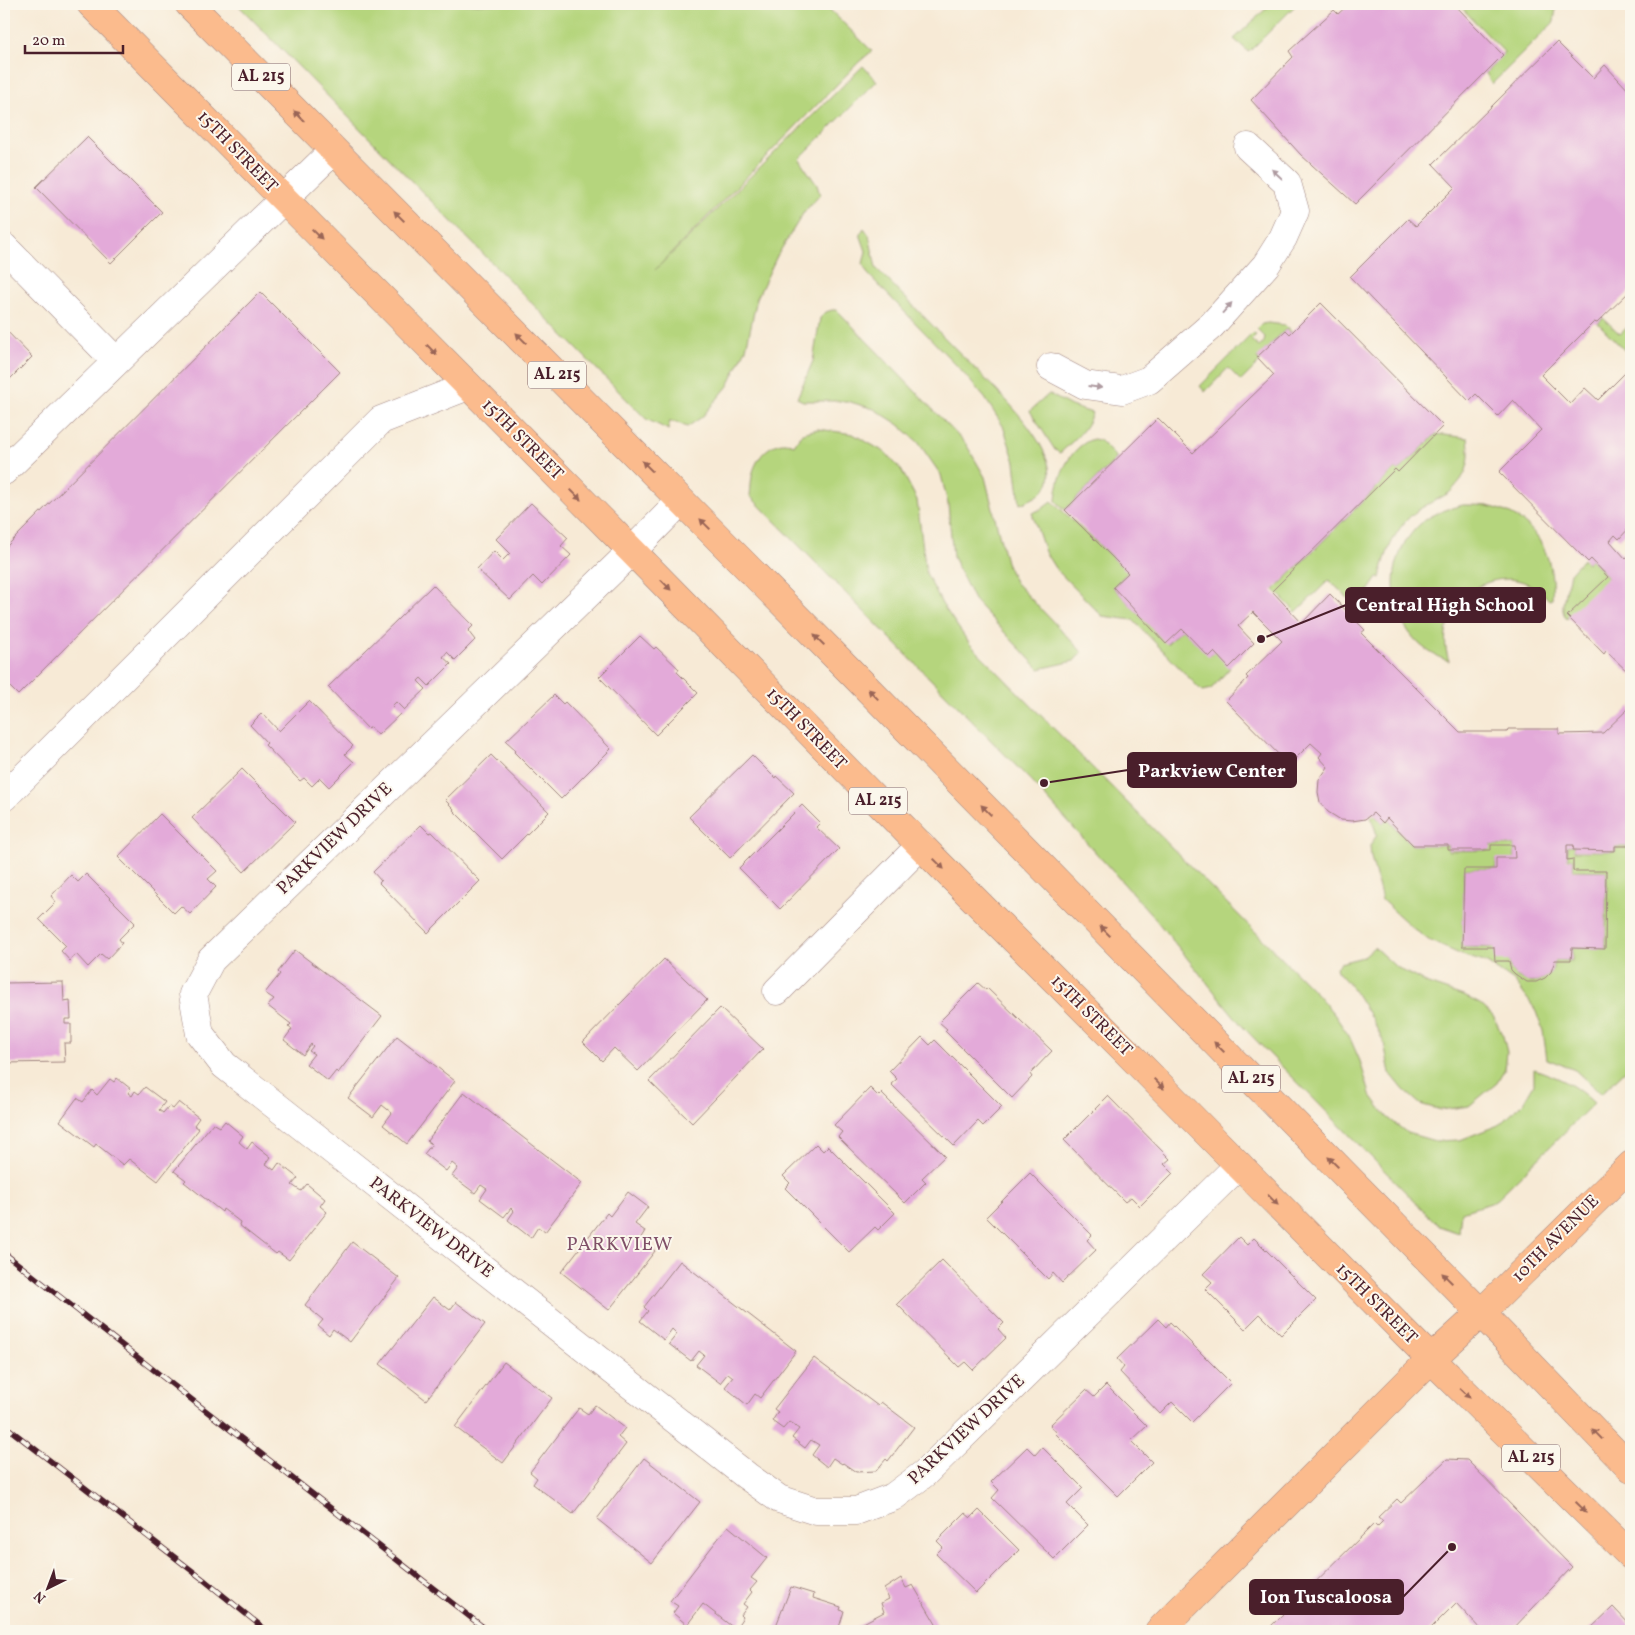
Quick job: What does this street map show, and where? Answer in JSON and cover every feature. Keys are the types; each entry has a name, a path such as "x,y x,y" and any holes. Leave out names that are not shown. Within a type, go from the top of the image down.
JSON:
{"main road":[{"name":"15TH STREET","path":"91,4 1430,1359 1631,1556"},
{"name":"AL 215","path":"189,4 1481,1313 1631,1469"},
{"name":"10TH AVENUE","path":"1159,1631 1430,1359 1481,1313 1631,1165"}],"street":[{"path":"1051,367 1084,385 1122,390 1149,380 1212,325 1266,265 1283,238 1296,211 1287,184 1248,147"},
{"path":"4,471 333,151"},
{"path":"4,247 116,361"},
{"path":"4,797 381,420 468,386"},
{"name":"PARKVIEW DRIVE","path":"681,501 632,551 211,960 193,994 200,1034 224,1065 748,1476 779,1499 816,1511 856,1511 894,1497 925,1473 1239,1165"},
{"path":"777,991 921,845"}],"green space":[{"path":"237,4 824,4 872,51 655,270 863,66 877,81 799,159 817,185 820,195 804,212 777,256 757,298 746,349 728,386 702,417 687,427 676,422 669,422 669,430 646,419"},
{"path":"1271,4 1297,4 1249,52 1234,39"},
{"path":"1458,4 1555,4 1556,8 1554,22 1492,84 1486,73 1504,52"},
{"path":"864,228 869,235 876,268 1007,401 1030,428 1044,451 1050,474 1046,488 1036,497 1020,504 1015,462 1003,426 985,398 958,367 868,274 863,264 866,251 860,234"},
{"path":"837,310 966,444 985,477 1006,562 1015,582 1082,652 1074,661 1039,669 974,600 953,557 948,504 941,475 918,442 898,424 874,409 847,401 803,401 797,398 813,361 820,318 826,312"},
{"path":"1603,318 1620,334 1631,324 1631,347 1626,352 1598,323"},
{"path":"1262,324 1285,325 1291,331 1290,334 1286,329 1257,358 1260,362 1241,381 1228,368 1205,392 1200,386 1253,333 1256,335 1251,340 1259,347 1264,342 1265,337 1257,329"},
{"path":"1049,394 1071,406 1092,413 1090,419 1075,440 1060,453 1055,450 1030,411"},
{"path":"818,429 853,434 886,453 902,471 917,500 926,573 942,604 969,643 1315,992 1334,1014 1349,1036 1360,1061 1370,1094 1387,1117 1407,1133 1435,1141 1460,1140 1501,1124 1523,1103 1534,1084 1534,1069 1566,1082 1594,1103 1498,1198 1491,1203 1461,1212 1459,1233 1439,1226 1243,1027 1152,915 1033,783 750,496 755,465 763,453 780,443 794,445 802,433"},
{"path":"1436,434 1468,438 1468,461 1463,477 1449,493 1422,508 1406,520 1391,543 1380,578 1377,578 1368,591 1354,604 1329,580 1296,612 1274,590 1395,469 1398,472"},
{"path":"1093,439 1099,440 1117,458 1065,510 1056,501 1062,473 1077,449"},
{"path":"1052,501 1128,572 1113,587 1167,644 1182,629 1209,656 1215,652 1230,668 1211,689 1202,691 1133,620 1102,616 1055,568 1045,552 1032,513 1042,509"},
{"path":"1463,505 1487,506 1503,511 1529,527 1545,552 1550,566 1552,599 1549,600 1531,585 1512,579 1493,581 1475,588 1460,601 1450,619 1446,639 1449,661 1429,652 1414,638 1403,621 1396,602 1394,582 1397,562 1405,543 1418,526 1433,515"},
{"path":"1583,559 1587,563 1591,559 1608,578 1567,619 1563,612 1566,587 1570,573"},
{"path":"1374,815 1383,823 1387,819 1412,845 1447,845 1448,851 1490,850 1491,845 1514,845 1515,859 1496,859 1496,869 1464,869 1463,947 1495,948 1509,960 1511,970 1516,976 1531,983 1547,976 1556,960 1572,961 1572,948 1606,948 1606,871 1573,870 1574,859 1568,859 1567,846 1573,845 1574,851 1616,851 1615,847 1631,847 1631,1065 1601,1094 1575,1070 1547,1059 1543,1031 1535,1009 1514,981 1487,963 1462,955 1430,941 1382,900 1371,857 1370,845 1377,835 1371,817"},
{"path":"1374,947 1395,966 1407,973 1428,984 1466,997 1480,1004 1493,1016 1503,1036 1507,1052 1505,1069 1497,1083 1469,1106 1441,1110 1420,1104 1404,1090 1390,1073 1384,1043 1372,1019 1336,967 1340,963 1363,957"}],"building":[{"path":"1349,4 1454,4 1503,55 1355,204 1301,155 1251,100 1293,57 1289,51 1334,10 1338,14"},
{"path":"1557,42 1593,78 1605,65 1631,93 1631,290 1597,323 1594,322 1541,375 1570,404 1585,388 1598,400 1631,367 1631,526 1619,539 1615,535 1610,541 1626,559 1631,554 1631,675 1606,651 1604,654 1567,616 1608,577 1591,559 1588,562 1499,472 1541,430 1513,400 1498,416 1476,394 1469,401 1350,277 1408,219 1416,226 1455,187 1433,164"},
{"path":"87,137 162,212 111,263 36,187"},
{"path":"260,292 340,372 18,695 4,681 4,549"},
{"path":"1321,303 1443,426 1398,472 1395,469 1272,591 1302,623 1330,594 1365,630 1361,633 1460,732 1507,732 1508,729 1559,729 1559,734 1603,733 1631,706 1631,846 1615,846 1615,851 1573,850 1574,845 1567,845 1567,860 1573,859 1573,871 1606,871 1605,949 1572,948 1571,960 1555,960 1551,972 1545,978 1536,982 1527,982 1515,974 1511,970 1509,961 1495,961 1494,947 1462,947 1464,869 1496,869 1496,858 1515,858 1514,845 1491,845 1491,850 1448,850 1448,845 1413,845 1387,818 1383,823 1373,813 1365,819 1341,820 1328,812 1320,802 1318,792 1319,780 1328,767 1319,757 1322,753 1311,743 1289,765 1226,701 1248,678 1246,676 1282,641 1253,612 1238,626 1254,643 1229,668 1214,652 1209,657 1182,629 1166,644 1113,587 1128,573 1065,510 1158,418 1193,453 1274,375 1257,357 1286,330 1290,334"},
{"path":"4,328 32,357 4,385"},
{"path":"531,503 568,538 561,546 571,555 542,585 533,576 510,600 477,569 494,551 503,560 510,553 496,539"},
{"path":"433,585 473,626 468,631 475,640 455,660 447,652 443,657 451,664 429,686 421,678 418,681 426,689 404,710 396,702 392,706 400,714 378,735 371,727 368,729 328,687"},
{"path":"640,636 654,649 656,647 679,669 677,672 698,693 656,735 599,677"},
{"path":"554,695 563,704 565,702 611,749 561,799 514,752 516,750 506,741"},
{"path":"309,701 353,746 345,754 354,762 329,787 320,778 312,786 304,778 300,781 265,745 267,743 250,725 262,713 279,731"},
{"path":"491,755 549,812 502,859 445,800"},
{"path":"752,755 775,778 776,776 794,793 730,858 689,817"},
{"path":"242,769 295,822 244,872 192,818"},
{"path":"802,805 820,823 816,827 839,849 780,909 739,868"},
{"path":"160,814 217,871 208,879 216,887 190,914 181,906 174,913 118,857"},
{"path":"421,825 429,833 432,832 480,881 428,933 379,883 381,881 373,872"},
{"path":"86,874 135,923 119,939 122,943 107,959 101,954 88,967 76,954 70,961 61,951 66,946 39,919 56,902 51,896 71,875 78,882"},
{"path":"295,950 382,1016 338,1073 336,1071 328,1081 306,1064 314,1054 309,1051 313,1046 311,1044 303,1055 284,1040 292,1029 288,1027 291,1024 268,1006 274,999 265,993"},
{"path":"664,959 707,1000 638,1071 614,1048 602,1061 583,1042"},
{"path":"63,982 64,1001 70,1000 71,1019 65,1019 65,1024 71,1024 71,1043 64,1043 65,1062 4,1063 4,983"},
{"path":"978,983 986,990 987,988 1052,1051 1030,1074 1032,1077 1012,1098 945,1031 947,1029 939,1022"},
{"path":"720,1008 763,1049 692,1123 649,1081"},
{"path":"397,1036 455,1081 407,1144 383,1125 392,1113 382,1105 373,1117 348,1098"},
{"path":"922,1037 930,1045 935,1040 1002,1107 983,1126 978,1121 954,1146 891,1084 897,1079 889,1071"},
{"path":"117,1078 131,1089 128,1093 132,1096 135,1091 139,1094 145,1087 165,1102 159,1110 163,1113 169,1106 173,1109 179,1102 199,1118 194,1125 199,1129 158,1181 129,1159 123,1165 96,1144 94,1147 60,1121 77,1098 83,1102 92,1090 97,1095 110,1079 114,1082"},
{"path":"870,1088 878,1096 881,1093 945,1156 922,1178 926,1182 905,1203 838,1137 842,1132 834,1125"},
{"path":"464,1092 582,1183 545,1232 538,1227 531,1238 508,1220 514,1211 511,1208 504,1217 480,1199 487,1189 481,1185 475,1193 452,1176 458,1168 452,1163 446,1171 424,1154 432,1144 427,1141"},
{"path":"1108,1096 1170,1159 1164,1164 1173,1173 1140,1206 1131,1197 1125,1202 1064,1140"},
{"path":"225,1121 243,1136 239,1142 247,1149 252,1142 271,1157 266,1164 274,1170 279,1163 298,1178 292,1185 301,1191 307,1184 325,1199 320,1206 327,1212 289,1260 278,1252 276,1254 239,1225 240,1222 223,1209 222,1212 184,1182 186,1180 174,1171 213,1123 220,1127"},
{"path":"816,1144 823,1151 828,1146 895,1213 878,1230 875,1227 849,1252 785,1188 790,1183 783,1176"},
{"path":"1030,1173 1092,1235 1087,1240 1096,1250 1062,1283 1053,1273 1048,1279 986,1217"},
{"path":"628,1192 648,1207 635,1224 645,1231 640,1239 655,1251 609,1310 561,1272 607,1213 610,1216"},
{"path":"1239,1237 1247,1245 1254,1238 1316,1300 1281,1335 1260,1314 1245,1329 1205,1289 1212,1282 1203,1274"},
{"path":"352,1242 399,1278 350,1342 333,1329 329,1335 318,1326 323,1320 305,1305"},
{"path":"942,1260 1004,1323 998,1329 1006,1338 973,1370 965,1362 959,1367 897,1304"},
{"path":"680,1261 796,1351 760,1398 755,1394 747,1405 725,1387 733,1377 728,1373 720,1383 696,1365 704,1355 699,1351 691,1361 669,1344 677,1334 672,1329 664,1340 640,1321 648,1311 644,1307"},
{"path":"433,1297 450,1310 456,1302 485,1324 426,1400 380,1364"},
{"path":"1158,1319 1166,1327 1170,1322 1231,1383 1192,1422 1172,1402 1160,1414 1120,1372 1124,1367 1117,1359"},
{"path":"814,1358 878,1406 881,1402 914,1427 888,1461 886,1459 876,1471 856,1472 833,1458 827,1467 812,1455 819,1445 811,1440 805,1448 792,1438 799,1429 789,1422 783,1429 772,1421 778,1412 774,1409"},
{"path":"504,1362 552,1398 503,1463 455,1427"},
{"path":"1106,1385 1147,1426 1131,1441 1152,1462 1118,1496 1056,1434 1050,1425 1086,1390 1094,1397"},
{"path":"595,1405 625,1428 618,1437 626,1444 573,1514 533,1484 537,1478 530,1472 579,1408 588,1414"},
{"path":"1027,1447 1035,1455 1042,1447 1083,1488 1067,1504 1088,1525 1054,1559 992,1498 999,1490 991,1482"},
{"path":"644,1458 700,1502 652,1563 597,1519"},
{"path":"1447,1459 1467,1460 1572,1567 1511,1631 1482,1631 1456,1603 1428,1631 1266,1631 1374,1524 1377,1527 1383,1521 1378,1517 1397,1499 1401,1503"},
{"path":"979,1510 1019,1550 976,1593 936,1554 943,1547 937,1541 965,1513 971,1518"},
{"path":"728,1526 767,1558 751,1578 757,1582 750,1590 752,1592 743,1604 747,1607 741,1615 743,1617 735,1629 703,1604 687,1625 673,1613 678,1606 670,1601"},
{"path":"901,1578 906,1588 913,1585 940,1631 854,1631 852,1629 884,1612 881,1603 889,1599 884,1589"},
{"path":"791,1587 814,1594 813,1598 841,1607 840,1610 844,1611 838,1631 774,1631"},
{"path":"1613,1607 1631,1626 1631,1631 1588,1631"}],"railway":[{"path":"4,1253 488,1631"},
{"path":"4,1425 267,1631"}],"place":[{"name":"Central High School","path":"1261,639"},
{"name":"Parkview Center","path":"1044,783"},
{"name":"Ion Tuscaloosa","path":"1452,1547"}],"district":[{"name":"PARKVIEW","path":"620,1245"}]}
